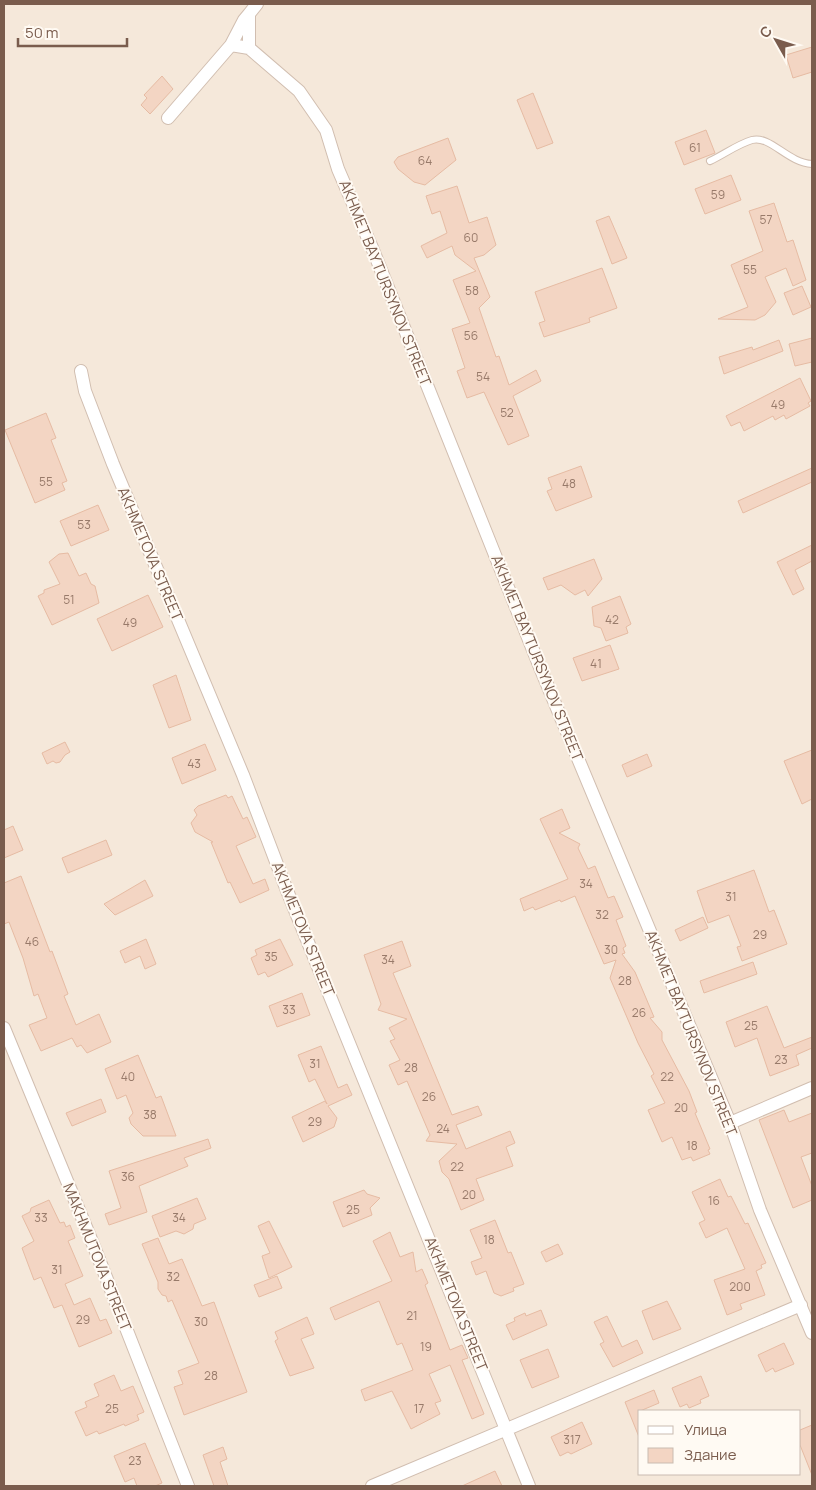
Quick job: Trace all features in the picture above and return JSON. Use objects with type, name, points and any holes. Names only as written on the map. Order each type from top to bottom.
[{"type":"street","points":[[168,118],[231,45],[257,4]]},
{"type":"street","points":[[231,45],[249,48],[249,14]]},
{"type":"street","name":"AKHMET BAYTURSYNOV STREET","points":[[249,48],[299,91],[326,130],[338,168],[374,250],[539,665],[730,1123],[760,1210],[806,1310],[812,1333]]},
{"type":"street","name":"AKHMETOVA STREET","points":[[81,371],[86,391],[113,464],[244,774],[286,888],[529,1486]]},
{"type":"street","name":"MAKHMUTOVA STREET","points":[[4,1028],[95,1248],[188,1486]]},
{"type":"street","points":[[730,1123],[812,1088]]},
{"type":"street","points":[[372,1486],[506,1429],[806,1310]]},
{"type":"lane","points":[[710,161],[752,140],[766,141],[785,155],[812,164]]},
{"type":"shaded area","points":[[4,4],[812,4],[812,1486],[4,1486]]},
{"type":"building","points":[[812,47],[812,72],[793,78],[786,55]]},
{"type":"building","points":[[162,76],[173,89],[150,114],[141,105],[147,98],[144,95]]},
{"type":"building","points":[[533,93],[553,143],[537,149],[517,100]]},
{"type":"building","points":[[706,130],[715,153],[684,165],[675,142]]},
{"type":"building","points":[[448,138],[456,160],[425,185],[414,182],[398,169],[394,162],[398,157]]},
{"type":"building","points":[[731,175],[741,200],[705,214],[695,189]]},
{"type":"building","points":[[457,186],[469,223],[487,217],[496,245],[484,255],[474,258],[490,297],[479,308],[496,357],[499,356],[509,385],[536,370],[541,381],[513,396],[529,436],[508,445],[484,392],[467,398],[457,371],[465,368],[452,329],[470,323],[453,280],[476,271],[455,255],[452,246],[427,258],[421,246],[447,233],[440,211],[432,214],[426,196]]},
{"type":"building","points":[[774,203],[787,242],[793,240],[806,280],[793,286],[786,268],[765,277],[776,302],[765,315],[755,320],[718,319],[748,307],[731,265],[763,251],[749,211]]},
{"type":"building","points":[[609,216],[627,258],[612,264],[596,221]]},
{"type":"building","points":[[602,268],[617,308],[589,318],[590,322],[544,337],[539,323],[545,321],[535,292]]},
{"type":"building","points":[[802,286],[811,307],[793,315],[784,293]]},
{"type":"building","points":[[812,338],[812,362],[795,366],[789,344]]},
{"type":"building","points":[[779,340],[783,351],[724,374],[719,357],[752,347],[753,350]]},
{"type":"building","points":[[800,378],[811,401],[808,403],[810,406],[786,419],[784,415],[775,420],[773,416],[744,431],[740,422],[731,426],[726,416]]},
{"type":"building","points":[[46,413],[56,438],[51,440],[67,481],[62,483],[65,490],[35,503],[5,430]]},
{"type":"building","points":[[581,466],[592,497],[556,511],[547,491],[552,489],[548,478]]},
{"type":"building","points":[[812,468],[812,482],[743,513],[738,501]]},
{"type":"building","points":[[98,505],[109,530],[71,546],[60,521]]},
{"type":"building","points":[[812,545],[812,561],[795,570],[804,589],[793,595],[777,562]]},
{"type":"building","points":[[68,553],[79,576],[86,573],[91,584],[95,586],[99,603],[52,625],[38,596],[44,593],[44,590],[60,584],[49,562],[59,554]]},
{"type":"building","points":[[594,559],[602,579],[588,596],[585,590],[575,595],[561,585],[548,590],[543,578]]},
{"type":"building","points":[[148,595],[163,627],[112,651],[97,619]]},
{"type":"building","points":[[620,596],[631,624],[626,627],[628,633],[606,641],[601,628],[594,626],[592,607]]},
{"type":"building","points":[[610,645],[619,669],[582,681],[573,658]]},
{"type":"building","points":[[176,675],[191,720],[169,728],[153,685]]},
{"type":"building","points":[[65,742],[70,752],[60,762],[56,763],[53,761],[47,764],[42,753]]},
{"type":"building","points":[[205,744],[216,770],[182,784],[172,758]]},
{"type":"building","points":[[812,750],[812,799],[802,804],[784,761]]},
{"type":"building","points":[[647,754],[652,766],[627,777],[622,765]]},
{"type":"building","points":[[226,795],[228,798],[232,796],[243,819],[247,817],[256,837],[236,846],[253,884],[265,879],[269,890],[240,903],[230,882],[228,883],[211,842],[213,842],[195,832],[191,823],[197,815],[194,810],[198,806]]},
{"type":"building","points":[[562,809],[570,828],[559,833],[580,844],[578,848],[588,869],[595,866],[608,898],[614,896],[623,917],[616,920],[626,946],[623,948],[625,953],[622,954],[635,972],[654,1017],[650,1018],[662,1032],[662,1040],[689,1091],[697,1112],[695,1113],[710,1149],[708,1150],[710,1154],[693,1161],[691,1157],[682,1160],[672,1137],[662,1142],[648,1110],[665,1103],[651,1076],[654,1074],[638,1043],[610,978],[616,960],[604,964],[575,896],[535,910],[533,907],[524,911],[520,899],[568,879],[540,819]]},
{"type":"building","points":[[13,826],[23,850],[4,858],[4,830]]},
{"type":"building","points":[[106,840],[112,855],[68,873],[62,858]]},
{"type":"building","points":[[754,870],[769,912],[774,910],[787,944],[742,961],[737,947],[741,946],[729,915],[708,923],[697,891]]},
{"type":"building","points":[[21,876],[68,994],[64,996],[76,1025],[99,1014],[111,1042],[87,1053],[81,1045],[77,1047],[72,1038],[41,1051],[29,1025],[47,1018],[38,994],[34,996],[23,958],[9,922],[4,924],[4,883]]},
{"type":"building","points":[[145,880],[153,896],[115,915],[104,904]]},
{"type":"building","points":[[703,917],[708,928],[680,941],[675,930]]},
{"type":"building","points":[[146,939],[156,964],[145,969],[140,956],[125,963],[120,951]]},
{"type":"building","points":[[280,939],[293,965],[268,977],[265,972],[258,975],[251,958],[257,955],[255,950]]},
{"type":"building","points":[[402,941],[411,966],[393,973],[452,1115],[478,1106],[482,1115],[456,1125],[466,1149],[510,1131],[515,1143],[506,1147],[513,1166],[476,1179],[484,1200],[461,1210],[449,1179],[442,1172],[439,1161],[457,1144],[426,1141],[430,1135],[407,1081],[398,1085],[389,1065],[400,1060],[390,1041],[395,1039],[389,1028],[407,1019],[378,1010],[381,1004],[364,955]]},
{"type":"building","points":[[753,962],[757,974],[704,993],[700,981]]},
{"type":"building","points":[[302,993],[310,1015],[277,1027],[269,1006]]},
{"type":"building","points":[[767,1006],[784,1048],[812,1037],[812,1048],[796,1055],[799,1065],[770,1076],[757,1038],[735,1047],[726,1022]]},
{"type":"building","points":[[321,1046],[338,1088],[347,1084],[352,1095],[328,1106],[337,1118],[334,1127],[303,1142],[292,1117],[325,1101],[327,1104],[315,1079],[309,1082],[298,1055]]},
{"type":"building","points":[[138,1055],[156,1098],[161,1096],[176,1136],[143,1136],[131,1124],[129,1118],[133,1113],[126,1095],[117,1099],[105,1069]]},
{"type":"building","points":[[101,1099],[106,1112],[72,1126],[66,1113]]},
{"type":"building","points":[[784,1110],[789,1122],[812,1113],[812,1153],[801,1157],[812,1186],[812,1200],[793,1208],[759,1120]]},
{"type":"building","points":[[208,1139],[211,1148],[184,1158],[188,1166],[139,1186],[147,1212],[109,1225],[105,1214],[121,1208],[109,1171]]},
{"type":"building","points":[[720,1179],[728,1197],[731,1196],[745,1224],[748,1223],[766,1263],[761,1265],[762,1268],[756,1271],[765,1295],[740,1304],[742,1309],[727,1315],[714,1280],[745,1269],[727,1228],[706,1238],[699,1223],[705,1220],[692,1192]]},
{"type":"building","points":[[364,1190],[367,1194],[380,1198],[370,1208],[372,1215],[343,1227],[333,1202]]},
{"type":"building","points":[[197,1198],[206,1219],[194,1224],[193,1229],[184,1234],[176,1231],[160,1237],[152,1216]]},
{"type":"building","points":[[49,1200],[60,1223],[64,1222],[66,1227],[70,1225],[75,1238],[68,1241],[83,1276],[65,1284],[74,1305],[90,1298],[100,1321],[106,1319],[112,1333],[79,1347],[62,1305],[54,1308],[41,1277],[34,1280],[22,1248],[34,1241],[22,1216],[30,1212],[31,1208]]},
{"type":"building","points":[[495,1220],[508,1253],[511,1252],[524,1284],[513,1288],[514,1291],[501,1296],[494,1293],[486,1271],[476,1275],[471,1262],[482,1258],[470,1230]]},
{"type":"building","points":[[269,1221],[292,1267],[269,1278],[262,1256],[270,1253],[258,1226]]},
{"type":"building","points":[[390,1232],[400,1257],[413,1252],[416,1272],[422,1269],[428,1283],[425,1285],[450,1350],[462,1345],[468,1358],[462,1360],[484,1414],[472,1419],[450,1365],[429,1374],[441,1401],[435,1403],[440,1414],[411,1429],[392,1391],[365,1401],[361,1390],[413,1370],[402,1343],[397,1345],[379,1301],[335,1320],[330,1308],[392,1281],[373,1241]]},
{"type":"building","points":[[158,1238],[169,1264],[182,1259],[202,1306],[214,1302],[247,1392],[184,1415],[174,1387],[183,1384],[178,1371],[199,1363],[172,1300],[168,1302],[166,1296],[162,1295],[158,1289],[158,1282],[142,1244]]},
{"type":"building","points":[[558,1244],[563,1254],[546,1262],[541,1252]]},
{"type":"building","points":[[277,1276],[282,1288],[259,1297],[254,1285]]},
{"type":"building","points":[[667,1301],[681,1329],[653,1340],[642,1311]]},
{"type":"building","points":[[541,1310],[547,1325],[513,1340],[506,1325],[515,1321],[514,1318],[525,1313],[526,1316]]},
{"type":"building","points":[[607,1316],[622,1347],[637,1340],[643,1353],[613,1367],[600,1344],[604,1342],[594,1322]]},
{"type":"building","points":[[307,1317],[314,1334],[301,1339],[314,1368],[290,1376],[275,1341],[278,1339],[275,1332]]},
{"type":"building","points":[[784,1343],[794,1364],[775,1372],[773,1368],[766,1372],[758,1355]]},
{"type":"building","points":[[548,1349],[559,1377],[532,1388],[520,1360]]},
{"type":"building","points":[[114,1375],[121,1391],[133,1386],[144,1412],[137,1415],[139,1420],[125,1426],[124,1424],[99,1434],[97,1431],[86,1436],[75,1412],[87,1407],[85,1402],[99,1396],[94,1384]]},
{"type":"building","points":[[701,1376],[709,1396],[700,1400],[701,1403],[689,1408],[687,1404],[680,1407],[672,1388]]},
{"type":"building","points":[[654,1390],[659,1403],[638,1410],[638,1434],[625,1402]]},
{"type":"building","points":[[582,1422],[592,1444],[571,1454],[568,1452],[560,1456],[551,1437]]},
{"type":"building","points":[[812,1425],[812,1475],[801,1448],[801,1430]]},
{"type":"building","points":[[145,1443],[162,1483],[155,1486],[137,1486],[134,1478],[125,1482],[114,1456]]},
{"type":"building","points":[[223,1447],[227,1459],[220,1462],[228,1486],[214,1486],[203,1455]]},
{"type":"building","points":[[495,1471],[502,1486],[462,1486]]}]
